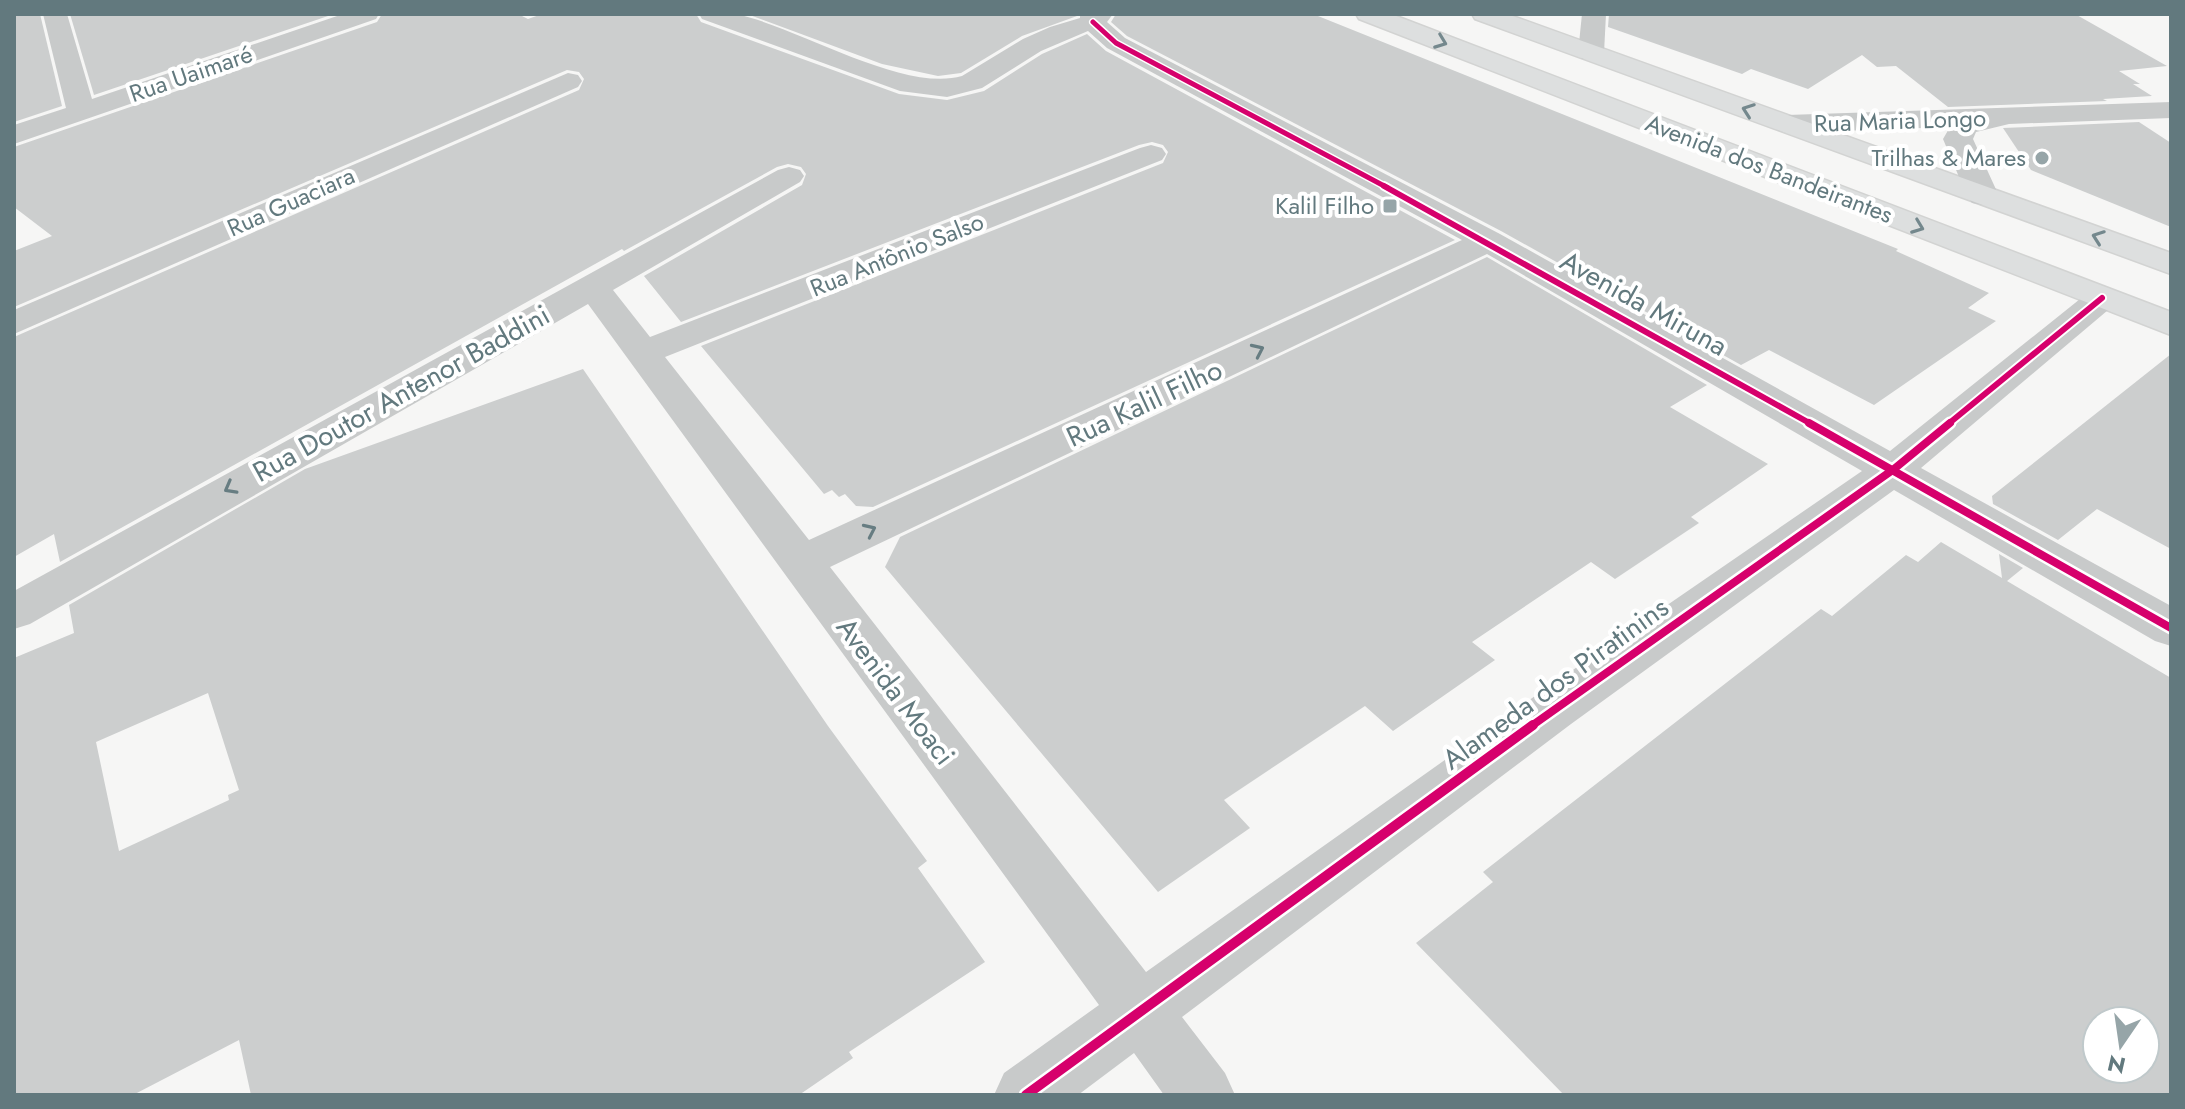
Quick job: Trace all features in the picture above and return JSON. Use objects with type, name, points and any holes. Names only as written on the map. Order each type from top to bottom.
[{"type":"highway","name":"Avenida dos Bandeirantes","points":[[1368,14],[2171,324]]},
{"type":"highway","name":"Avenida dos Bandeirantes","points":[[1484,14],[2171,264]]},
{"type":"street","points":[[55,14],[81,112]]},
{"type":"street","name":"Rua Uaimaré","points":[[14,135],[367,14]]},
{"type":"street","points":[[711,14],[910,85],[947,89],[972,82],[1059,32],[1095,17]]},
{"type":"street","points":[[1591,53],[1594,14]]},
{"type":"street","name":"Avenida Miruna","points":[[1095,17],[1116,43],[1488,241],[2171,628]]},
{"type":"street","name":"Rua Guaciara","points":[[14,323],[568,81]]},
{"type":"street","name":"Rua Maria Longo","points":[[1787,124],[2171,110]]},
{"type":"street","name":"Rua Maria Longo","points":[[1983,196],[1958,139],[1965,125],[2012,117]]},
{"type":"street","name":"Rua Antônio Salso","points":[[642,353],[843,277],[1151,154]]},
{"type":"street","name":"Rua Doutor Antenor Baddini","points":[[14,612],[789,176]]},
{"type":"street","name":"Rua Kalil Filho","points":[[799,563],[1488,241]]},
{"type":"street","name":"Avenida Moaci","points":[[592,286],[1203,1095]]},
{"type":"street","name":"Alameda dos Piratinins","points":[[1026,1095],[1553,710],[1894,469],[2102,298]]},
{"type":"building","points":[[14,14],[40,14],[62,106],[14,122]]},
{"type":"building","points":[[70,14],[334,14],[94,95]]},
{"type":"building","points":[[382,14],[518,14],[528,19],[542,14],[696,14],[701,22],[899,94],[947,100],[984,91],[1042,54],[1087,34],[1106,51],[1455,240],[873,507],[856,506],[845,494],[839,497],[832,490],[824,494],[701,346],[1163,163],[1168,152],[1163,145],[1152,142],[1139,145],[681,322],[644,276],[802,185],[806,174],[801,167],[788,164],[777,167],[624,251],[622,249],[60,562],[54,534],[14,557],[14,337],[579,90],[584,79],[579,72],[567,70],[14,307],[14,251],[52,236],[14,207],[14,147],[377,22]]},
{"type":"building","points":[[747,14],[1077,16],[1022,36],[961,73],[938,76],[882,64]]},
{"type":"building","points":[[1116,14],[1313,14],[1898,249],[1896,251],[1989,293],[1968,308],[1996,321],[1874,405],[1769,350],[1741,365],[1501,231],[1127,36],[1111,22]]},
{"type":"building","points":[[1609,14],[2075,14],[2167,66],[2119,71],[2152,96],[2103,99],[2107,101],[1948,107],[1896,66],[1877,67],[1862,55],[1808,89],[1751,69],[1742,74],[1608,27]]},
{"type":"building","points":[[2139,122],[2171,143],[2171,227],[2031,170],[2003,128]]},
{"type":"building","points":[[1487,257],[1707,385],[1670,407],[1768,464],[1691,517],[1699,523],[1615,579],[1591,562],[1472,642],[1495,660],[1393,731],[1365,706],[1224,800],[1250,828],[1158,892],[885,567],[900,537]]},
{"type":"building","points":[[2171,354],[2171,549],[2097,509],[2058,540],[1993,504],[1992,496]]},
{"type":"building","points":[[583,369],[828,726],[927,861],[918,868],[985,962],[849,1052],[853,1058],[799,1095],[251,1095],[239,1040],[133,1095],[14,1095],[14,658],[74,633],[69,605],[305,469]],"holes":[[[208,693],[239,790],[228,795],[229,800],[119,851],[96,742]]]},
{"type":"building","points":[[1941,542],[2002,578],[1999,554],[2023,568],[2007,581],[2171,678],[2171,1095],[1564,1095],[1416,943],[1493,882],[1483,872],[1821,609],[1832,616],[1906,555],[1918,562]]},
{"type":"cycle path","points":[[1093,22],[1116,43],[1488,241],[2171,628]]},
{"type":"cycle path","points":[[1026,1095],[1553,710],[1894,469],[2102,298]]},
{"type":"place","name":"Trilhas & Mares","points":[[2042,158]]},
{"type":"place","name":"Kalil Filho","points":[[1390,206]]}]
